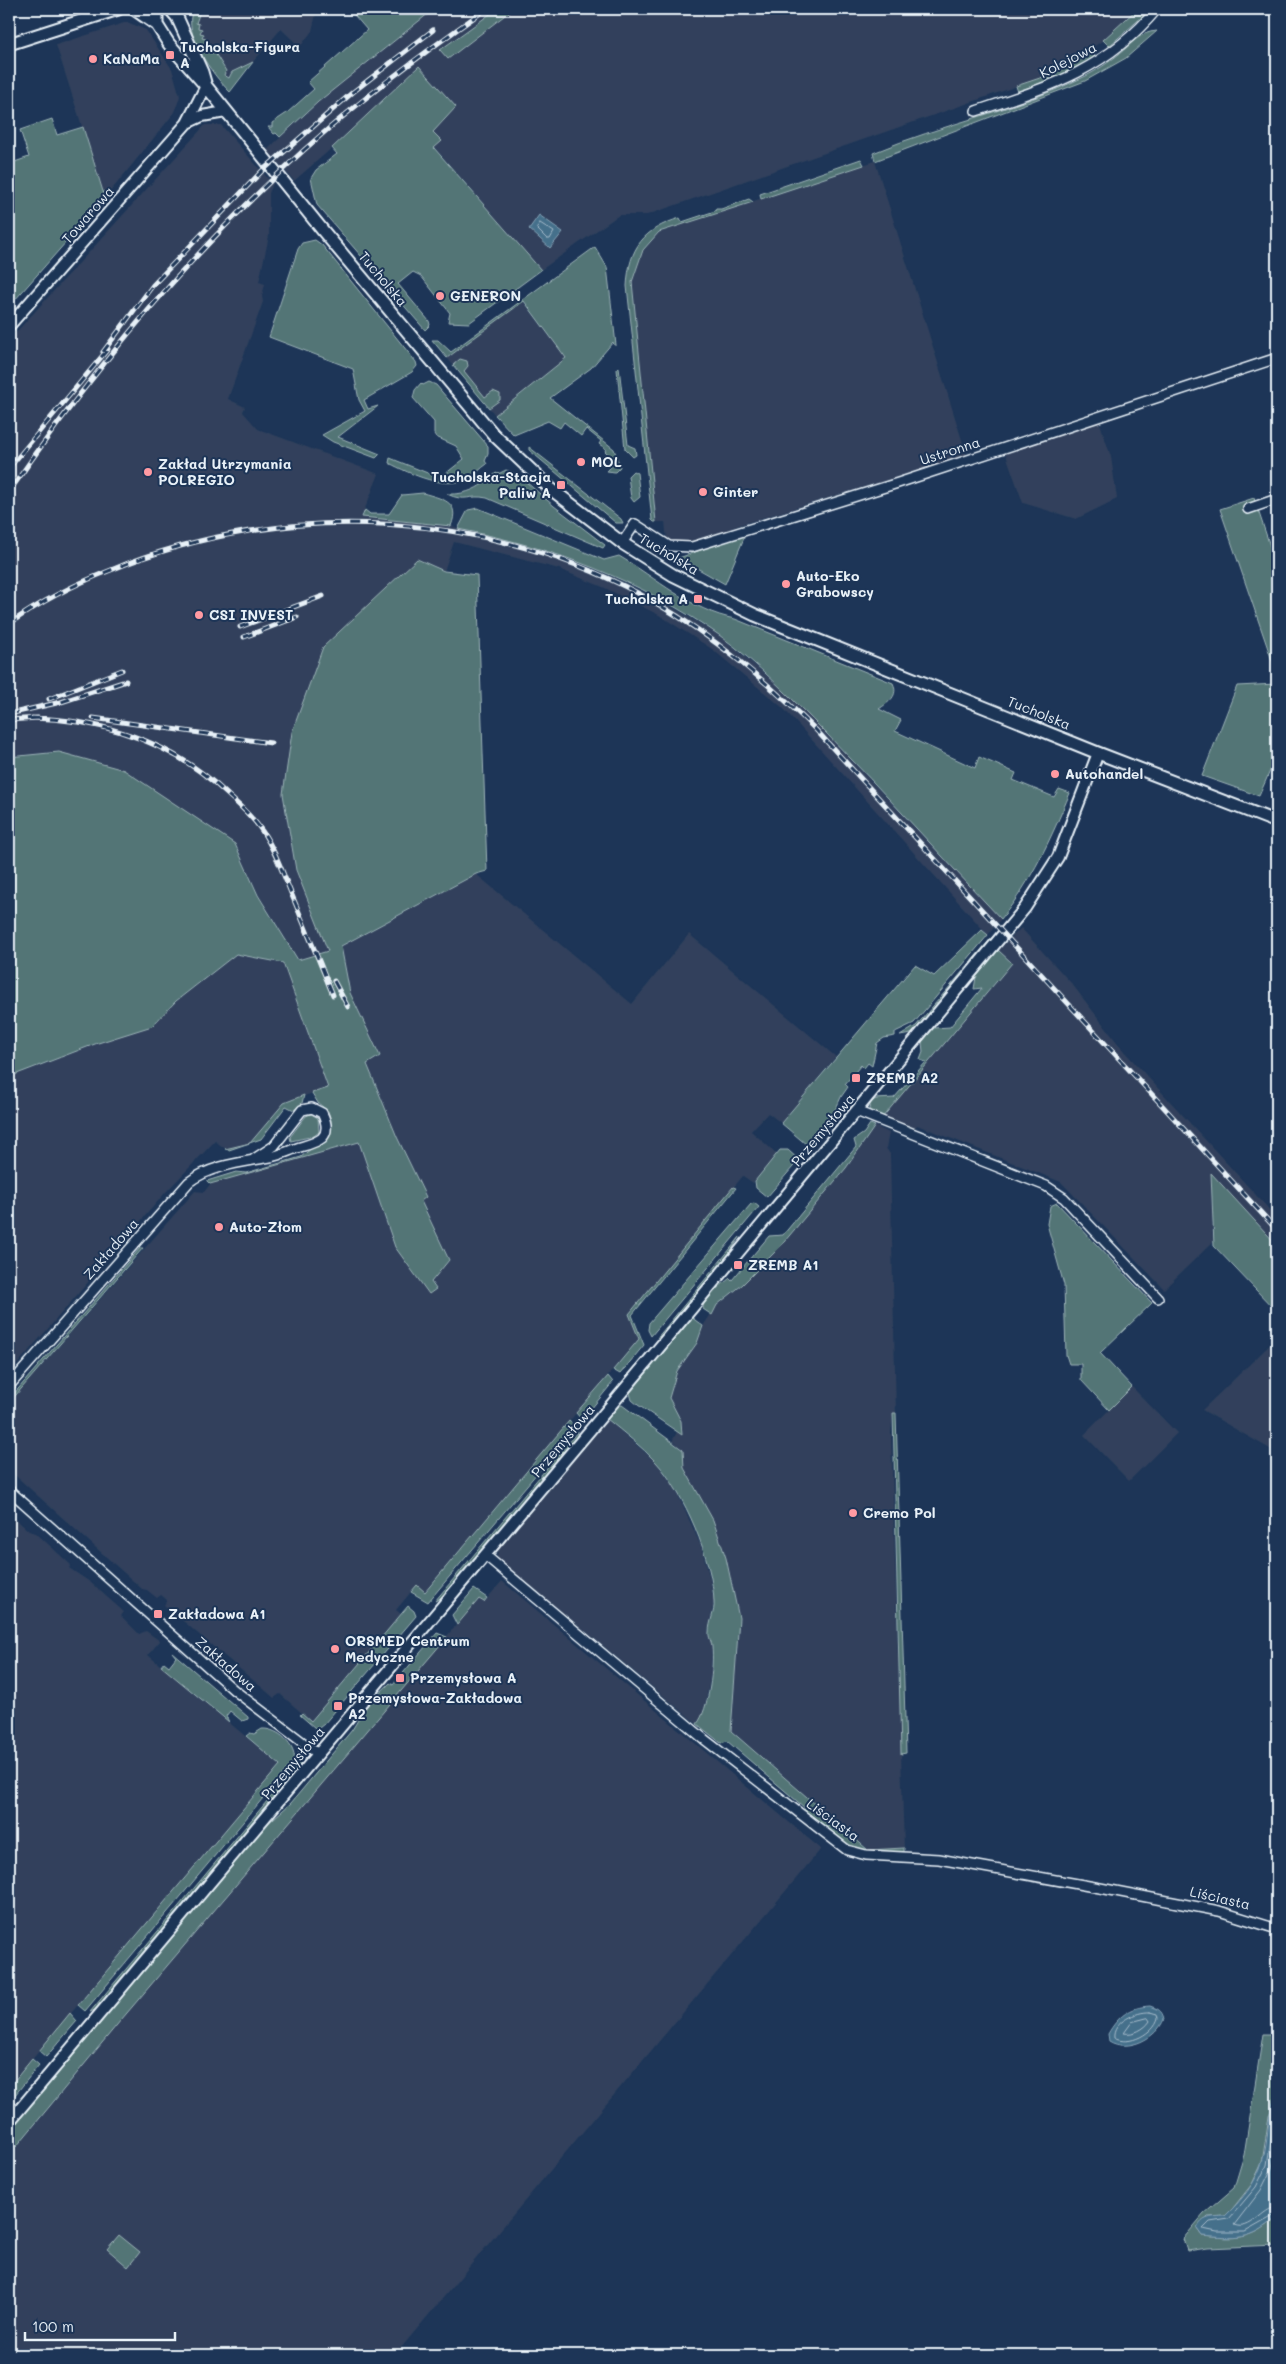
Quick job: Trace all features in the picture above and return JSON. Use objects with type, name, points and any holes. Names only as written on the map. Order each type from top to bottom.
[{"type":"main road","points":[[9,44],[86,14],[118,9]]},
{"type":"main road","name":"Tucholska","points":[[134,9],[156,25],[169,44],[206,86],[494,436],[551,490],[622,543],[674,575],[727,603],[1098,753],[1277,822]]},
{"type":"main road","points":[[156,25],[157,9]]},
{"type":"main road","name":"Tucholska","points":[[176,12],[202,72],[206,86]]},
{"type":"street","name":"Kolejowa","points":[[976,111],[1056,84],[1086,69],[1100,61],[1137,32],[1158,9]]},
{"type":"street","name":"Towarowa","points":[[9,325],[187,123],[206,86]]},
{"type":"street","name":"Towarowa","points":[[187,123],[202,116],[226,112]]},
{"type":"street","name":"Ustronna","points":[[622,543],[635,524],[669,546],[692,547],[898,483],[1277,358]]},
{"type":"street","points":[[1248,509],[1277,499]]},
{"type":"street","name":"Przemysłowa","points":[[9,2122],[1010,927],[1042,884],[1063,846],[1098,753]]},
{"type":"street","points":[[312,1108],[322,1113],[326,1126],[325,1134],[320,1140],[275,1156],[254,1159],[274,1146],[302,1110],[312,1108]]},
{"type":"street","points":[[856,1112],[1046,1186],[1064,1198],[1158,1298]]},
{"type":"street","name":"Zakładowa","points":[[9,1386],[189,1182],[201,1175],[254,1159]]},
{"type":"street","name":"Zakładowa","points":[[9,1490],[234,1690],[318,1754]]},
{"type":"street","name":"Liściasta","points":[[485,1555],[704,1739],[847,1850],[866,1855],[939,1859],[1091,1886],[1219,1911],[1277,1928]]},
{"type":"shaded area","points":[[201,9],[208,11],[213,9],[317,10],[312,31],[300,47],[281,29],[253,62],[233,72],[229,78],[224,75],[222,64],[209,53],[198,28],[196,23]]},
{"type":"shaded area","points":[[434,9],[497,9],[440,50],[448,58],[513,9],[1137,9],[1101,42],[1049,75],[647,215],[619,215],[541,270],[434,147],[433,132],[419,66],[294,181],[267,150],[318,102]]},
{"type":"shaded area","points":[[127,22],[146,30],[172,69],[180,96],[175,112],[105,198],[56,45]]},
{"type":"shaded area","points":[[205,125],[221,125],[273,184],[269,193],[269,236],[259,282],[265,284],[262,296],[263,302],[228,399],[245,407],[243,412],[258,429],[379,474],[362,516],[451,526],[534,547],[615,578],[672,607],[719,635],[790,695],[1001,919],[988,935],[783,708],[712,649],[659,615],[605,588],[559,569],[454,542],[444,571],[417,559],[283,794],[296,870],[329,951],[298,960],[258,894],[235,844],[59,752],[9,757],[9,340]]},
{"type":"shaded area","points":[[875,161],[967,456],[743,524],[693,543],[667,541],[665,522],[656,522],[632,282],[642,251],[659,232]]},
{"type":"shaded area","points":[[523,301],[566,358],[495,415],[447,358]]},
{"type":"shaded area","points":[[1099,420],[1111,457],[1117,499],[1076,519],[1023,503],[1005,452]]},
{"type":"shaded area","points":[[476,874],[632,1004],[689,934],[836,1057],[781,1123],[768,1113],[751,1131],[777,1154],[753,1183],[743,1176],[629,1314],[639,1339],[424,1593],[416,1586],[396,1610],[401,1614],[311,1721],[280,1694],[274,1698],[164,1605],[167,1600],[161,1595],[157,1598],[147,1590],[142,1589],[9,1470],[9,1403],[195,1191],[204,1192],[211,1183],[341,1146],[359,1142],[395,1247],[429,1293],[436,1289],[431,1282],[449,1260],[421,1200],[426,1197],[397,1137],[367,1064],[380,1056],[350,993],[341,946]]},
{"type":"shaded area","points":[[1021,928],[1072,984],[1123,1050],[1277,1218],[1277,1245],[1211,1174],[1213,1242],[1164,1289],[1061,1182],[917,1125],[914,1130],[882,1118],[1012,963],[998,950]]},
{"type":"shaded area","points":[[236,954],[284,963],[328,1088],[284,1103],[250,1143],[227,1150],[215,1141],[165,1193],[9,1374],[9,1077],[95,1044],[152,1025],[176,1001]]},
{"type":"shaded area","points":[[875,1126],[889,1133],[886,1148],[890,1154],[896,1413],[893,1413],[891,1433],[904,1848],[869,1850],[731,1731],[739,1618],[726,1558],[713,1520],[684,1468],[683,1450],[672,1441],[677,1432],[682,1435],[681,1421],[669,1398],[677,1371],[697,1343],[703,1326],[717,1305],[742,1285],[779,1248],[846,1168]]},
{"type":"shaded area","points":[[1277,1338],[1277,1453],[1202,1410]]},
{"type":"shaded area","points":[[1132,1387],[1177,1433],[1129,1481],[1084,1435]]},
{"type":"shaded area","points":[[607,1419],[657,1463],[675,1488],[701,1546],[710,1578],[714,1602],[708,1633],[712,1645],[711,1674],[703,1717],[697,1724],[497,1558],[498,1548]]},
{"type":"shaded area","points":[[9,1513],[29,1531],[36,1533],[71,1565],[69,1568],[90,1582],[124,1612],[121,1616],[139,1634],[146,1631],[160,1641],[148,1655],[280,1765],[9,2087]]},
{"type":"shaded area","points":[[502,1581],[821,1849],[395,2355],[9,2355],[9,2156],[121,2020],[479,1598],[484,1602]]},
{"type":"green space","points":[[193,9],[201,9],[196,23],[199,24],[198,28],[202,29],[200,33],[204,34],[202,38],[206,39],[205,43],[208,45],[207,48],[211,50],[210,53],[215,53],[226,71],[224,75],[229,78],[232,72],[253,62],[230,92],[207,64],[195,42],[191,19]]},
{"type":"green space","points":[[349,9],[434,9],[318,102],[280,137],[276,133],[274,134],[268,127],[272,127],[272,123],[287,113],[314,89],[308,82],[367,30]]},
{"type":"green space","points":[[497,9],[513,9],[448,59],[440,50]]},
{"type":"green space","points":[[1137,9],[1151,9],[1109,46],[1103,40]]},
{"type":"green space","points":[[1157,31],[1126,58],[1085,81],[875,161],[873,153],[1059,89],[1111,61],[1140,36]]},
{"type":"green space","points":[[1093,47],[1095,58],[1065,73],[1018,92],[1016,86],[1049,75]]},
{"type":"green space","points":[[419,66],[456,107],[433,132],[442,141],[434,148],[541,270],[469,323],[448,322],[450,313],[421,276],[413,272],[398,284],[429,321],[430,325],[425,330],[317,205],[311,178],[316,170],[337,154],[332,148]]},
{"type":"green space","points":[[52,119],[57,135],[83,127],[105,198],[14,301],[9,287],[9,164],[29,157],[20,130]]},
{"type":"green space","points":[[861,159],[864,165],[761,199],[760,194]]},
{"type":"green space","points":[[749,199],[753,202],[659,232],[643,250],[632,282],[656,522],[654,522],[652,520],[627,286],[631,260],[635,250],[648,234],[667,222],[680,218],[682,222]]},
{"type":"green space","points":[[315,240],[322,245],[416,362],[417,366],[412,372],[364,400],[368,409],[378,406],[338,437],[380,454],[376,458],[333,442],[322,435],[365,411],[359,400],[353,369],[269,337],[298,249],[302,243]]},
{"type":"green space","points":[[595,247],[607,267],[616,345],[613,342],[591,368],[550,398],[614,449],[620,467],[615,472],[607,471],[614,464],[611,457],[605,451],[606,449],[599,444],[601,441],[586,429],[581,436],[564,422],[560,428],[548,421],[514,435],[495,415],[566,358],[524,301],[447,358],[432,340],[438,340],[451,352]]},
{"type":"green space","points":[[460,359],[467,361],[468,366],[464,371],[485,397],[493,391],[500,394],[500,400],[489,408],[453,365]]},
{"type":"green space","points":[[619,367],[628,445],[635,448],[636,455],[633,457],[625,449],[617,369]]},
{"type":"green space","points":[[429,382],[436,385],[488,446],[488,454],[485,461],[487,464],[471,477],[460,482],[449,483],[428,480],[389,463],[390,458],[440,478],[464,459],[456,446],[436,437],[434,434],[434,422],[413,398],[415,390],[421,383],[423,385]]},
{"type":"green space","points":[[529,447],[621,519],[623,523],[616,523],[529,450]]},
{"type":"green space","points":[[506,470],[518,475],[554,506],[605,545],[603,548],[487,498],[459,498],[447,494],[461,493],[474,489],[496,473],[498,474]]},
{"type":"green space","points":[[633,471],[637,473],[640,497],[634,502],[631,498],[628,476]]},
{"type":"green space","points":[[423,493],[443,499],[452,506],[454,511],[451,526],[362,517],[365,510],[370,514],[389,514],[402,495]]},
{"type":"green space","points":[[1254,498],[1277,567],[1277,675],[1220,509]]},
{"type":"green space","points":[[478,508],[604,560],[619,556],[675,593],[704,609],[735,619],[893,683],[895,688],[894,695],[879,709],[901,720],[895,731],[975,768],[979,757],[1016,773],[1013,780],[1054,797],[1059,789],[1070,793],[1032,874],[1001,919],[870,778],[774,681],[747,657],[719,635],[689,616],[627,582],[594,568],[527,545],[458,529],[468,510]]},
{"type":"green space","points":[[746,533],[725,584],[679,558]]},
{"type":"green space","points":[[417,559],[444,571],[477,575],[487,871],[476,874],[341,946],[350,993],[380,1056],[367,1064],[397,1137],[426,1197],[421,1201],[449,1260],[431,1282],[436,1289],[429,1294],[395,1247],[359,1142],[210,1184],[207,1181],[236,1172],[246,1173],[301,1157],[312,1148],[325,1142],[331,1131],[331,1120],[328,1111],[318,1103],[312,1093],[328,1088],[283,963],[236,954],[176,1001],[152,1026],[95,1044],[9,1077],[9,757],[59,752],[124,770],[235,844],[258,895],[298,960],[328,951],[296,870],[283,794],[292,732],[323,647]]},
{"type":"green space","points":[[1277,684],[1277,755],[1259,796],[1202,776],[1237,686]]},
{"type":"green space","points":[[999,929],[919,1028],[911,1034],[900,1036],[916,1026]]},
{"type":"green space","points":[[982,930],[988,935],[914,1023],[895,1032],[895,1036],[884,1038],[877,1043],[872,1066],[868,1063],[864,1068],[861,1065],[845,1084],[848,1087],[841,1097],[830,1122],[812,1145],[807,1145],[781,1123],[915,965],[934,976]]},
{"type":"green space","points":[[998,950],[1012,963],[882,1118],[872,1114],[869,1109],[871,1102],[876,1099],[894,1098],[926,1062],[920,1060],[923,1052],[922,1042],[934,1028],[950,1027],[982,988],[974,989],[976,977]]},
{"type":"green space","points":[[304,1095],[302,1103],[294,1110],[286,1106],[261,1139],[250,1143],[284,1103]]},
{"type":"green space","points":[[311,1114],[318,1118],[319,1132],[314,1136],[291,1141],[290,1137],[306,1116]]},
{"type":"green space","points":[[870,1124],[875,1126],[846,1168],[779,1248],[742,1285],[717,1305],[712,1315],[703,1309],[709,1296],[730,1278],[732,1280],[769,1236],[783,1235],[856,1147],[854,1140],[864,1133]]},
{"type":"green space","points":[[248,1144],[229,1150],[225,1149]]},
{"type":"green space","points":[[780,1150],[788,1150],[799,1160],[767,1197],[756,1188],[755,1181]]},
{"type":"green space","points":[[1211,1173],[1277,1245],[1277,1312],[1214,1246]]},
{"type":"green space","points":[[733,1187],[736,1188],[632,1315],[644,1345],[620,1374],[613,1370],[639,1339],[629,1314]]},
{"type":"green space","points":[[754,1203],[759,1207],[651,1336],[648,1330],[649,1323],[751,1204]]},
{"type":"green space","points":[[1057,1203],[1152,1303],[1100,1353],[1132,1387],[1109,1410],[1081,1380],[1081,1364],[1069,1364],[1066,1355],[1064,1285],[1047,1224],[1050,1206]]},
{"type":"green space","points":[[740,1237],[724,1261],[662,1336],[657,1338]]},
{"type":"green space","points":[[140,1248],[143,1248],[9,1403],[9,1397],[12,1396]]},
{"type":"green space","points":[[691,1317],[703,1326],[697,1343],[677,1371],[669,1398],[681,1421],[682,1435],[638,1405],[632,1400],[630,1393]]},
{"type":"green space","points":[[608,1376],[613,1382],[582,1420],[576,1413]]},
{"type":"green space","points":[[622,1405],[683,1450],[684,1468],[713,1520],[726,1558],[739,1618],[731,1731],[868,1850],[904,1848],[904,1852],[869,1852],[850,1846],[825,1830],[802,1811],[805,1808],[727,1741],[721,1743],[697,1724],[708,1698],[712,1665],[712,1645],[709,1634],[714,1602],[708,1567],[695,1528],[677,1491],[656,1462],[607,1419],[618,1406]]},
{"type":"green space","points":[[893,1413],[896,1413],[906,1753],[901,1754]]},
{"type":"green space","points":[[569,1421],[576,1427],[428,1602],[411,1592],[417,1585],[425,1592]]},
{"type":"green space","points":[[578,1431],[576,1438],[443,1597],[435,1601]]},
{"type":"green space","points":[[474,1589],[487,1598],[484,1602],[479,1599],[457,1625],[452,1615]]},
{"type":"green space","points":[[408,1606],[414,1611],[416,1616],[324,1724],[319,1728],[315,1728],[300,1715],[302,1713],[311,1721]]},
{"type":"green space","points":[[437,1633],[447,1637],[121,2020],[16,2147],[9,2140],[9,2131],[265,1826],[291,1803],[352,1730],[367,1705],[390,1683],[393,1685]]},
{"type":"green space","points":[[172,1652],[248,1717],[248,1719],[242,1721],[230,1711],[226,1716],[229,1722],[161,1666],[164,1662],[169,1666],[176,1657]]},
{"type":"green space","points":[[262,1729],[274,1731],[285,1739],[293,1749],[294,1761],[85,2011],[78,2005],[280,1765],[246,1736]]},
{"type":"green space","points":[[298,1745],[302,1758],[297,1770],[97,2009],[90,2012],[294,1769],[300,1758]]},
{"type":"green space","points":[[70,2013],[77,2021],[46,2057],[39,2051]]},
{"type":"green space","points":[[1263,2034],[1277,2034],[1277,2091],[1269,2116],[1262,2163],[1252,2184],[1233,2208],[1225,2216],[1208,2217],[1197,2229],[1202,2236],[1242,2237],[1259,2231],[1277,2217],[1277,2245],[1208,2248],[1187,2251],[1183,2239],[1204,2214],[1234,2188],[1244,2155]]},
{"type":"green space","points":[[32,2059],[39,2065],[11,2100],[9,2097],[9,2087]]},
{"type":"green space","points":[[119,2235],[140,2252],[128,2267],[107,2249]]},
{"type":"water","points":[[539,215],[563,232],[550,248],[529,229]]},
{"type":"water","points":[[1150,2006],[1159,2010],[1164,2019],[1155,2032],[1141,2042],[1133,2044],[1117,2044],[1109,2041],[1108,2034],[1120,2017],[1136,2008]]},
{"type":"water","points":[[1277,2091],[1277,2217],[1259,2231],[1242,2237],[1202,2236],[1197,2229],[1199,2225],[1205,2219],[1225,2216],[1242,2198],[1256,2177],[1264,2153],[1271,2108]]},
{"type":"railway","points":[[9,492],[75,400],[110,356],[146,312],[223,229],[304,150],[348,113],[486,9]]},
{"type":"railway","points":[[103,352],[153,285],[262,171],[353,92],[433,30]]},
{"type":"railway","points":[[9,468],[108,349]]},
{"type":"railway","points":[[9,624],[45,601],[84,581],[178,547],[246,532],[317,524],[387,524],[457,532],[526,548],[593,572],[656,603],[699,631],[760,678],[798,712],[1277,1230]]},
{"type":"railway","points":[[240,627],[323,596]]},
{"type":"railway","points":[[244,637],[297,617]]},
{"type":"railway","points":[[49,699],[122,670]]},
{"type":"railway","points":[[9,714],[61,702],[126,681]]},
{"type":"railway","points":[[32,718],[86,724],[112,730],[162,748],[185,761],[207,777],[237,803],[258,826],[272,847],[333,995]]},
{"type":"railway","points":[[9,720],[38,718]]},
{"type":"railway","points":[[93,718],[271,743]]},
{"type":"railway","points":[[334,981],[348,1007]]},
{"type":"place","name":"Tucholska-Figura A","points":[[170,55]]},
{"type":"place","name":"KaNaMa","points":[[93,59]]},
{"type":"place","name":"GENERON","points":[[440,296]]},
{"type":"place","name":"MOL","points":[[581,462]]},
{"type":"place","name":"Zakład Utrzymania POLREGIO","points":[[148,472]]},
{"type":"place","name":"Tucholska-Stacja Paliw A","points":[[561,485]]},
{"type":"place","name":"Ginter","points":[[703,492]]},
{"type":"place","name":"Auto-Eko Grabowscy","points":[[786,584]]},
{"type":"place","name":"Tucholska A","points":[[698,599]]},
{"type":"place","name":"CSI INVEST","points":[[199,615]]},
{"type":"place","name":"Autohandel","points":[[1055,774]]},
{"type":"place","name":"ZREMB A2","points":[[856,1078]]},
{"type":"place","name":"Auto-Złom","points":[[219,1227]]},
{"type":"place","name":"ZREMB A1","points":[[738,1265]]},
{"type":"place","name":"Cremo Pol","points":[[853,1513]]},
{"type":"place","name":"Zakładowa A1","points":[[158,1614]]},
{"type":"place","name":"ORSMED Centrum Medyczne","points":[[335,1649]]},
{"type":"place","name":"Przemysłowa A","points":[[400,1678]]},
{"type":"place","name":"Przemysłowa-Zakładowa A2","points":[[338,1706]]}]
